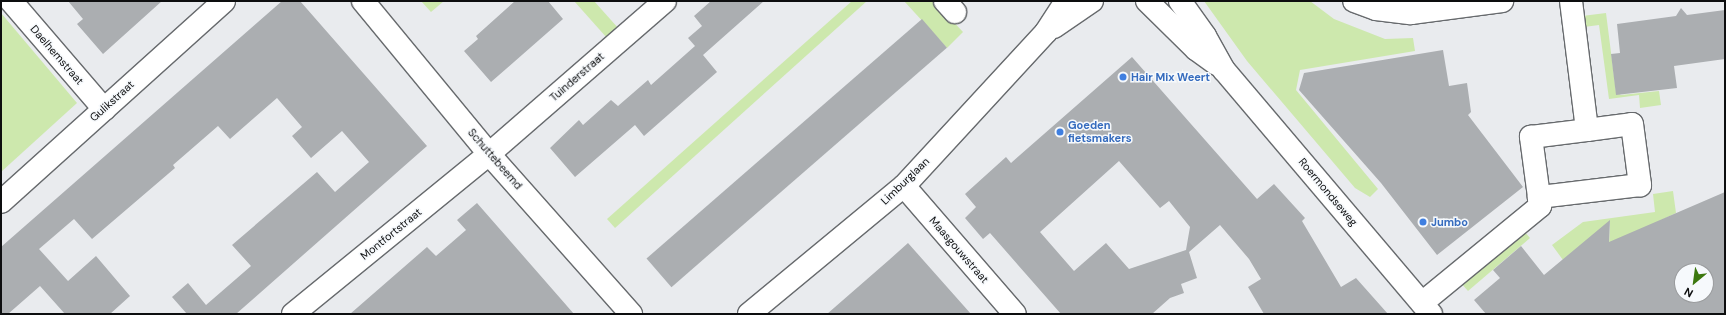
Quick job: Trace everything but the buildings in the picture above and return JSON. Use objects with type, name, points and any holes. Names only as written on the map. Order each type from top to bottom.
[{"type":"street","name":"Daelhemstraat","points":[[11,1],[104,108]]},
{"type":"street","name":"Gulikstraat","points":[[1,202],[224,1]]},
{"type":"street","name":"Schuttebeemd","points":[[363,1],[489,154],[631,314]]},
{"type":"street","name":"Tuinderstraat","points":[[489,154],[666,1]]},
{"type":"street","name":"Limburglaan","points":[[749,314],[904,186],[1046,32],[1066,1]]},
{"type":"street","name":"Limburglaan","points":[[1046,32],[1092,1]]},
{"type":"street","name":"Roermondseweg","points":[[1147,1],[1196,49],[1224,70]]},
{"type":"street","name":"Roermondseweg","points":[[1180,1],[1205,36],[1224,70],[1426,308]]},
{"type":"street","points":[[1354,1],[1376,9],[1411,14],[1502,1]]},
{"type":"street","points":[[1571,1],[1587,130]]},
{"type":"street","points":[[1426,308],[1540,206],[1531,137],[1632,124],[1640,184],[1539,197]]},
{"type":"street","name":"Montfortstraat","points":[[293,314],[489,154]]},
{"type":"street","name":"Maasgouwstraat","points":[[904,186],[1015,314]]},
{"type":"green space","points":[[421,1],[444,1],[431,12]]},
{"type":"green space","points":[[574,1],[594,1],[619,29],[607,38]]},
{"type":"green space","points":[[852,1],[867,1],[615,228],[607,219]]},
{"type":"green space","points":[[904,1],[934,1],[963,32],[947,48]]},
{"type":"green space","points":[[1204,1],[1310,1],[1334,19],[1385,39],[1413,38],[1415,51],[1300,70],[1296,90],[1378,189],[1370,197],[1355,188],[1247,61]]},
{"type":"green space","points":[[1,13],[77,103],[1,172]]},
{"type":"green space","points":[[1606,13],[1616,92],[1621,95],[1659,91],[1661,105],[1640,108],[1639,95],[1609,99],[1599,25],[1584,27],[1582,16]]},
{"type":"green space","points":[[1673,191],[1676,213],[1609,245],[1610,221],[1563,260],[1552,245],[1583,222],[1655,212],[1653,194]]},
{"type":"green space","points":[[1524,231],[1530,238],[1468,291],[1460,282]]},
{"type":"place","name":"Hair Mix Weert","points":[[1123,77]]},
{"type":"place","name":"Goeden fietsmakers","points":[[1060,132]]},
{"type":"place","name":"Jumbo","points":[[1423,222]]}]
